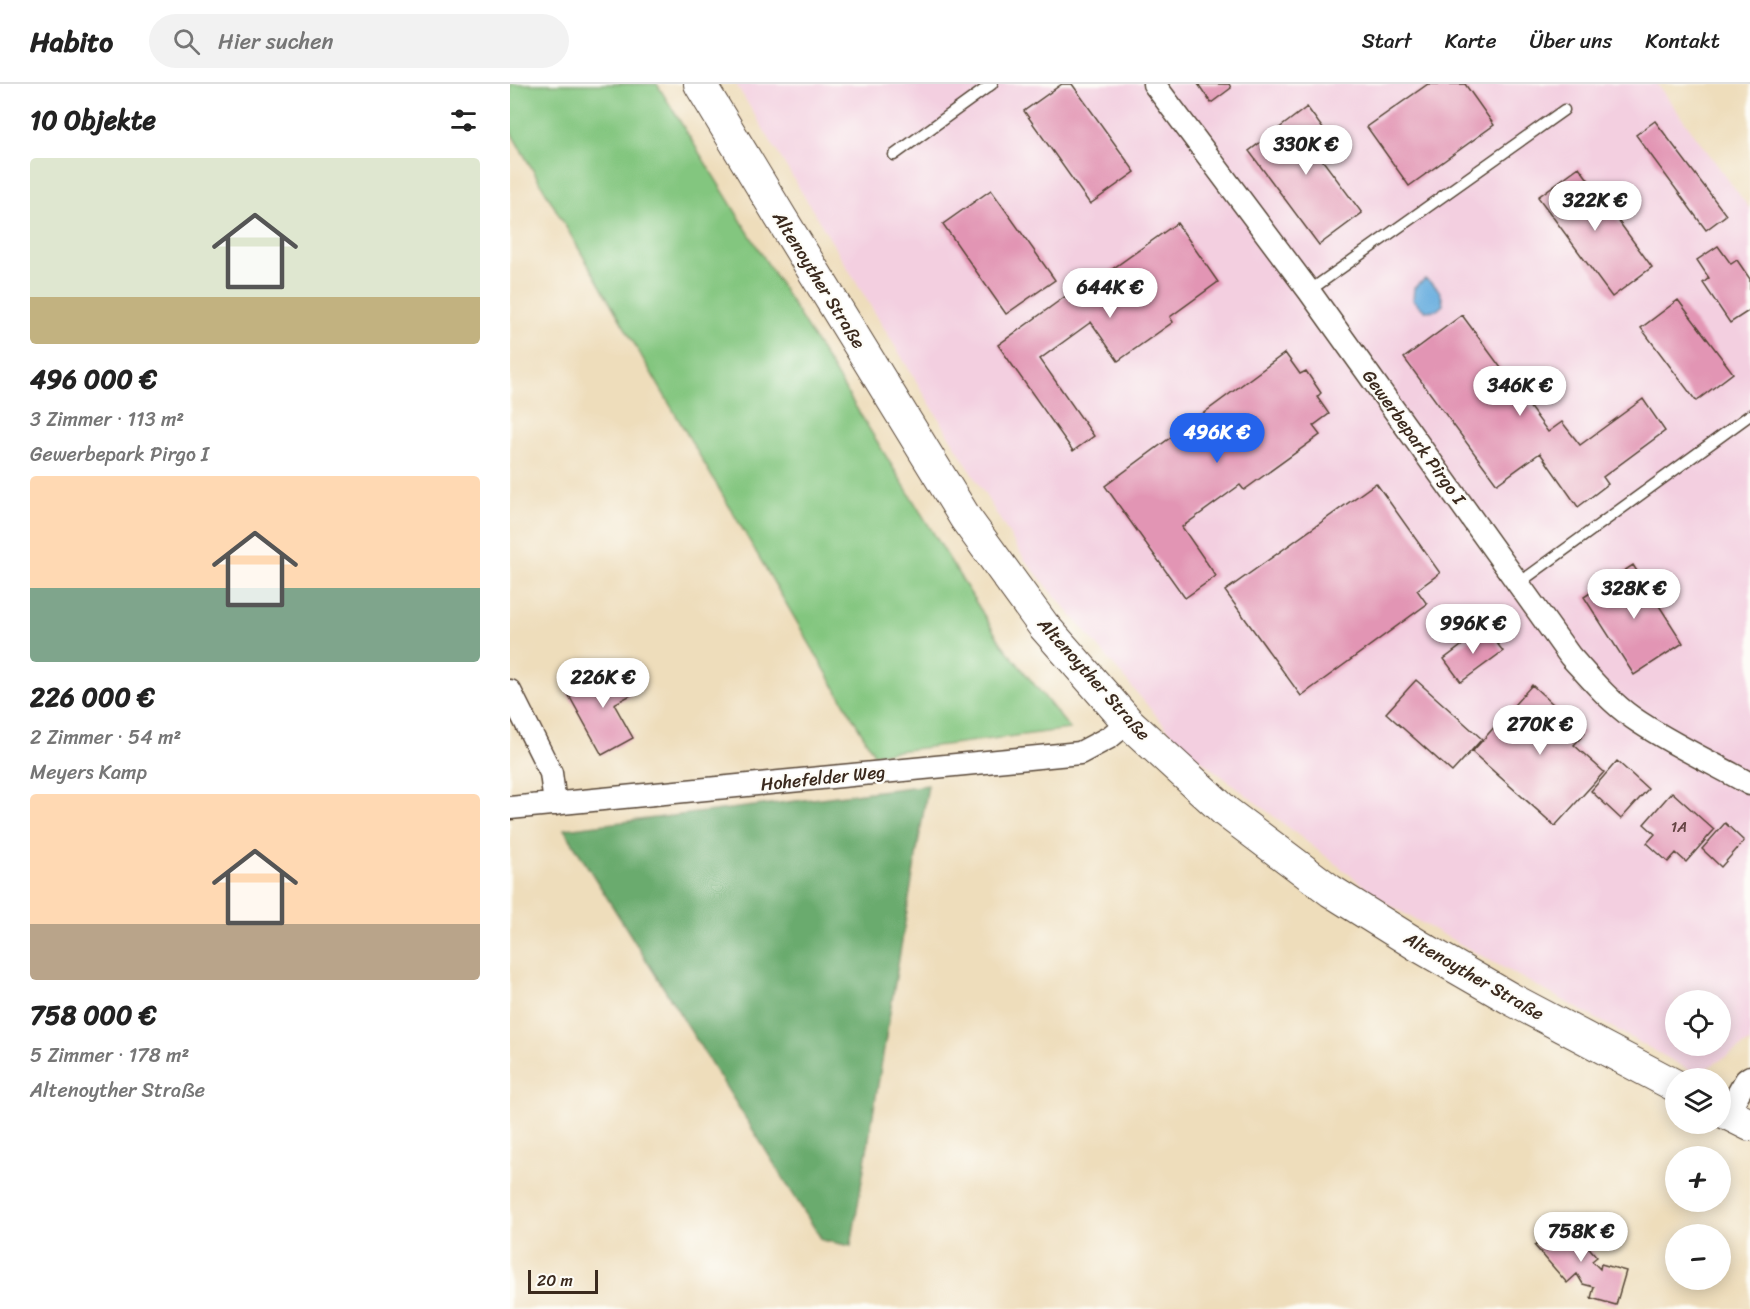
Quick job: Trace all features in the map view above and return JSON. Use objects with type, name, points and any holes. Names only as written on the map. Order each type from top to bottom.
[{"type":"main road","name":"Altenoyther Straße","points":[[700,84],[966,519],[1043,626],[1128,722],[1226,812],[1331,891],[1419,946],[1511,999],[1665,1080]]},
{"type":"street","name":"Gewerbepark Pirgo I","points":[[1154,84],[1309,291],[1570,656],[1600,689],[1632,717],[1750,784]]},
{"type":"street","points":[[510,692],[551,774],[555,804]]},
{"type":"street","name":"Hohefelder Weg","points":[[510,808],[1080,753],[1110,737],[1128,722]]},
{"type":"street","points":[[1732,1116],[1746,1080],[1750,1077]]},
{"type":"lane","points":[[894,155],[992,84]]},
{"type":"lane","points":[[1309,291],[1564,110]]},
{"type":"lane","points":[[1519,583],[1750,415]]},
{"type":"shaded area","points":[[736,84],[1657,84],[1750,209],[1750,1042],[1731,1053],[1731,990],[1665,990],[1665,1056],[1727,1056],[1707,1068],[1686,1068],[1389,905],[1180,744],[1024,559]]},
{"type":"green space","points":[[510,84],[657,84],[1001,643],[1070,729],[874,754],[510,131]]},
{"type":"green space","points":[[928,785],[851,1246],[822,1240],[564,829]]},
{"type":"water","points":[[1425,279],[1440,292],[1443,305],[1437,310],[1425,311],[1413,300],[1414,288]]},
{"type":"building","points":[[1062,84],[1072,84],[1135,172],[1090,204],[1024,111]]},
{"type":"building","points":[[1198,84],[1229,84],[1231,88],[1211,103]]},
{"type":"building","points":[[1428,84],[1465,84],[1494,125],[1409,186],[1367,127]]},
{"type":"building","points":[[1307,107],[1329,137],[1314,149],[1362,213],[1319,245],[1249,151]]},
{"type":"building","points":[[1655,121],[1726,215],[1706,230],[1636,135]]},
{"type":"building","points":[[1579,167],[1652,267],[1612,297],[1538,197]]},
{"type":"building","points":[[991,190],[1055,280],[1006,314],[943,224]]},
{"type":"building","points":[[1177,223],[1218,282],[1170,317],[1173,322],[1118,361],[1091,322],[1040,359],[1094,436],[1073,451],[998,345],[1070,293],[1073,297]]},
{"type":"building","points":[[1718,246],[1731,264],[1737,260],[1750,279],[1750,310],[1730,323],[1703,283],[1709,278],[1697,260]]},
{"type":"building","points":[[1678,300],[1733,373],[1696,401],[1641,328]]},
{"type":"building","points":[[1462,315],[1548,432],[1562,422],[1580,445],[1643,399],[1665,431],[1603,477],[1608,484],[1578,507],[1540,453],[1497,484],[1404,358]]},
{"type":"building","points":[[1285,353],[1300,374],[1306,371],[1321,393],[1317,397],[1329,414],[1313,426],[1320,435],[1244,490],[1240,485],[1182,527],[1216,576],[1185,598],[1105,486]]},
{"type":"building","points":[[1376,483],[1440,573],[1417,590],[1427,604],[1301,696],[1225,591]]},
{"type":"building","points":[[1633,565],[1683,643],[1634,675],[1584,597]]},
{"type":"building","points":[[1485,628],[1503,651],[1461,682],[1444,659]]},
{"type":"building","points":[[615,665],[631,695],[614,704],[633,738],[602,755],[567,692]]},
{"type":"building","points":[[1416,680],[1482,739],[1452,772],[1386,713]]},
{"type":"building","points":[[1532,685],[1585,733],[1574,745],[1604,772],[1555,826],[1472,752]]},
{"type":"building","points":[[1617,761],[1648,789],[1621,819],[1591,791]]},
{"type":"building","points":[[1672,792],[1714,830],[1686,862],[1676,853],[1668,862],[1647,843],[1655,834],[1644,824]]},
{"type":"building","points":[[1725,823],[1744,841],[1721,867],[1702,849]]},
{"type":"building","points":[[1565,1220],[1597,1257],[1592,1261],[1600,1269],[1601,1264],[1626,1271],[1616,1305],[1591,1298],[1594,1287],[1583,1284],[1577,1274],[1567,1283],[1535,1246]]}]
